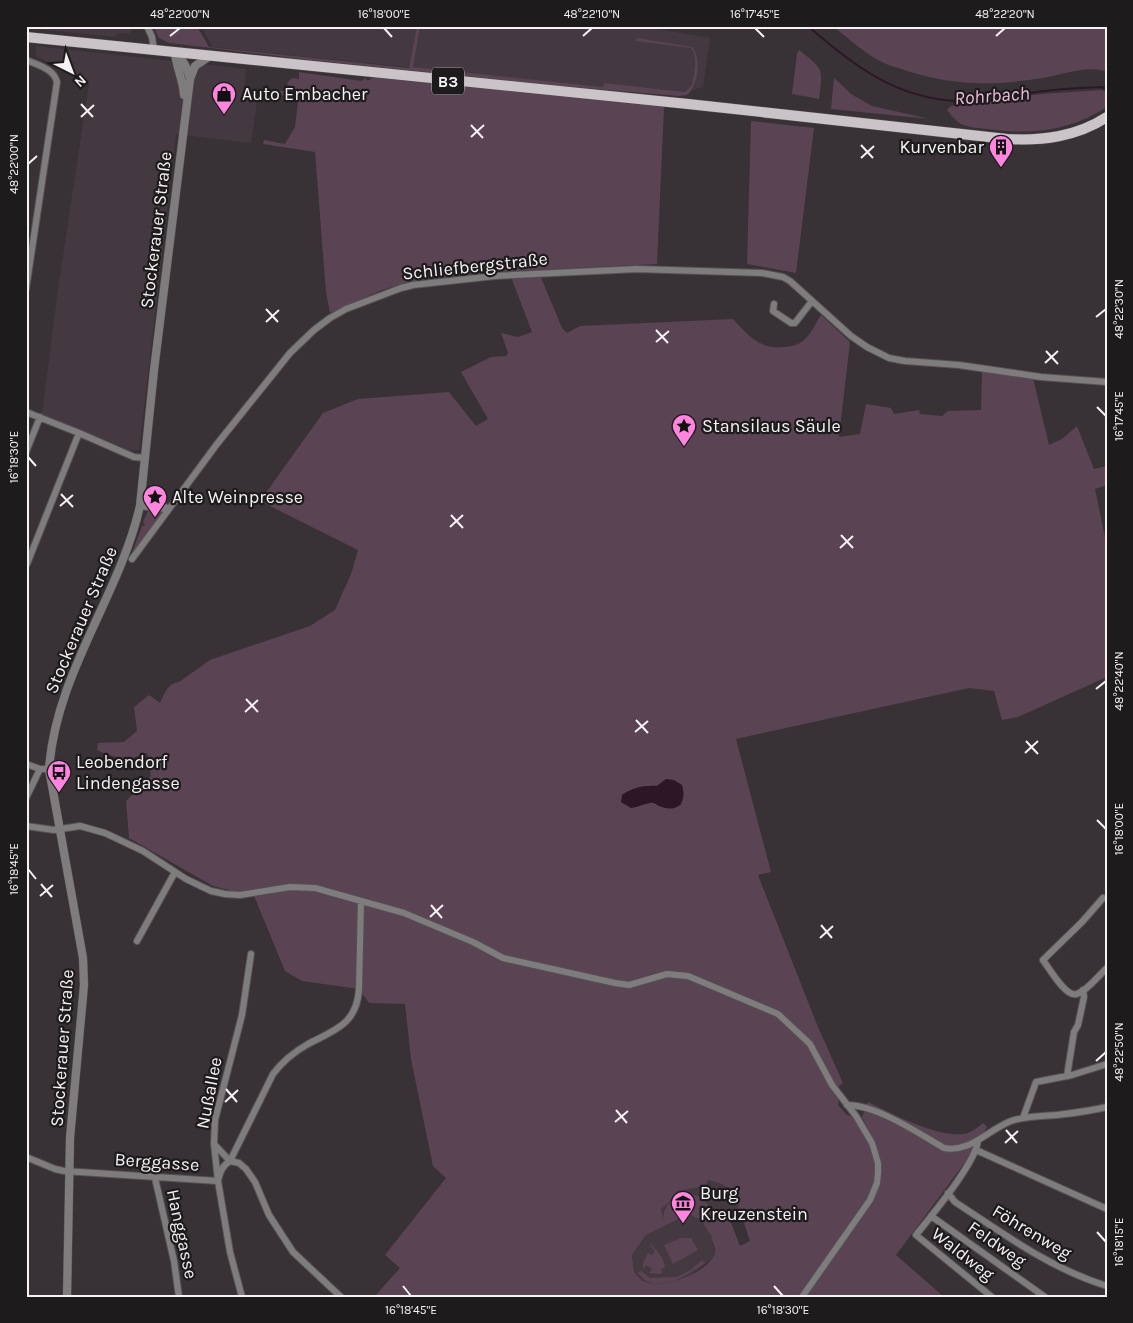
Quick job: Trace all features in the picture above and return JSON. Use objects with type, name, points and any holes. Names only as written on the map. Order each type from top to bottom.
[{"type":"main road","name":"B3","points":[[26,37],[1012,139],[1036,140],[1058,137],[1084,129],[1107,117]]},
{"type":"street","points":[[147,26],[152,37],[154,50]]},
{"type":"street","points":[[175,52],[185,63],[190,79]]},
{"type":"street","name":"Stockerauer Straße","points":[[175,52],[182,78],[186,105]]},
{"type":"street","name":"Stockerauer Straße","points":[[66,1297],[70,1138],[84,986],[83,958],[50,769],[51,749],[56,723],[68,686],[135,528],[140,506],[154,371],[190,79],[195,66],[210,56]]},
{"type":"street","points":[[26,60],[51,71],[57,82],[26,289]]},
{"type":"street","name":"Schliefbergstraße","points":[[132,559],[217,444],[290,353],[314,330],[346,309],[400,288],[426,283],[547,273],[637,269],[762,273],[783,277],[801,290],[851,336],[867,347],[890,358],[959,365],[1041,377],[1107,382]]},
{"type":"street","points":[[774,304],[773,312],[791,324],[794,323],[812,301]]},
{"type":"street","points":[[26,412],[79,432],[134,457],[145,458]]},
{"type":"street","points":[[26,452],[40,417]]},
{"type":"street","points":[[27,564],[79,432]]},
{"type":"street","points":[[141,494],[152,498],[168,509]]},
{"type":"street","points":[[140,506],[168,509]]},
{"type":"street","points":[[26,764],[40,769],[50,769]]},
{"type":"street","points":[[26,798],[40,769]]},
{"type":"street","points":[[26,826],[54,830],[80,826],[106,833],[143,851],[186,879],[225,894],[240,895],[284,888],[315,888],[404,913],[473,942],[503,958],[629,985],[667,974],[688,976],[778,1014],[810,1044],[832,1085],[856,1116],[872,1143],[878,1163],[877,1183],[870,1200],[802,1297]]},
{"type":"street","points":[[137,942],[175,872]]},
{"type":"street","points":[[1103,898],[1082,922],[1043,960],[1066,991],[1076,995],[1107,968]]},
{"type":"street","points":[[230,1161],[273,1074],[280,1065],[306,1045],[342,1026],[355,1010],[359,1001],[360,989],[361,901]]},
{"type":"street","name":"Nußallee","points":[[242,1297],[230,1252],[214,1144],[215,1120],[242,1015],[251,954]]},
{"type":"street","points":[[1067,1076],[1074,1032],[1078,1026],[1084,990]]},
{"type":"street","points":[[1022,1118],[1036,1082],[1067,1076],[1107,1064]]},
{"type":"street","points":[[847,1105],[856,1105],[904,1124],[944,1148],[963,1147],[978,1141],[1002,1125],[1022,1118],[1090,1111],[1107,1107]]},
{"type":"street","points":[[931,1216],[976,1150],[978,1141]]},
{"type":"street","name":"Berggasse","points":[[214,1144],[230,1161],[239,1163],[246,1169],[256,1182],[269,1215],[293,1252],[341,1297]]},
{"type":"street","points":[[976,1150],[1107,1209]]},
{"type":"street","name":"Berggasse","points":[[26,1158],[55,1169],[154,1178],[218,1181],[219,1173],[224,1165],[230,1161]]},
{"type":"street","name":"Hanggasse","points":[[154,1178],[174,1261],[179,1297]]},
{"type":"street","name":"Föhrenweg","points":[[948,1193],[955,1202],[1051,1264],[1079,1277],[1107,1286]]},
{"type":"street","name":"Waldweg","points":[[931,1216],[916,1235],[992,1297]]},
{"type":"street","name":"Feldweg","points":[[931,1216],[1045,1297]]},
{"type":"shaded area","points":[[26,26],[133,26],[130,34],[120,33],[114,37],[26,28]]},
{"type":"shaded area","points":[[153,26],[197,26],[209,47],[409,68],[417,26],[420,26],[413,67],[603,87],[604,83],[685,92],[692,85],[695,71],[695,56],[691,48],[636,41],[637,38],[692,47],[698,64],[696,78],[691,91],[687,95],[679,96],[560,86],[169,43],[159,38]]},
{"type":"shaded area","points":[[201,26],[640,26],[710,38],[703,87],[685,92],[604,83],[603,87],[213,47]]},
{"type":"shaded area","points":[[833,26],[1107,26],[1107,72],[1092,69],[1025,81],[956,82],[922,75],[885,63],[863,50]]},
{"type":"shaded area","points":[[36,46],[246,69],[243,99],[257,101],[251,143],[176,134],[139,450],[129,450],[42,414],[59,282],[89,84],[36,56]]},
{"type":"shaded area","points":[[799,50],[820,70],[819,99],[792,94]]},
{"type":"shaded area","points":[[299,72],[361,81],[366,78],[366,80],[370,80],[371,78],[381,78],[664,107],[657,264],[493,272],[408,282],[382,290],[330,313],[326,292],[315,152],[263,144],[264,140],[285,144],[295,127],[298,101],[271,91],[272,89],[293,93],[295,88],[288,86],[287,83],[292,78],[299,79]]},
{"type":"shaded area","points":[[834,78],[851,94],[872,106],[930,119],[831,109]]},
{"type":"shaded area","points":[[1102,90],[1107,93],[1107,107],[1093,115],[1064,126],[1035,131],[1004,131],[971,127],[959,123],[947,110],[951,106],[1041,94]]},
{"type":"shaded area","points":[[751,121],[814,128],[796,273],[747,264]]},
{"type":"shaded area","points":[[540,275],[562,328],[567,333],[580,326],[733,319],[756,341],[769,346],[785,347],[796,345],[804,340],[821,315],[850,342],[839,437],[860,434],[866,404],[891,408],[894,414],[919,410],[920,414],[942,416],[948,411],[981,410],[982,370],[1033,378],[1049,445],[1062,439],[1077,426],[1094,469],[1107,466],[1107,485],[1095,489],[1107,547],[1107,677],[1018,717],[1002,720],[994,691],[969,688],[736,739],[771,872],[758,875],[818,1027],[843,1083],[833,1091],[839,1100],[838,1105],[847,1115],[851,1116],[862,1131],[867,1127],[862,1117],[868,1102],[914,1124],[940,1132],[966,1134],[983,1123],[987,1127],[977,1146],[896,1255],[944,1297],[374,1297],[400,1268],[385,1255],[446,1178],[433,1166],[411,1059],[405,1004],[369,1003],[359,989],[302,981],[285,971],[252,891],[236,892],[213,886],[129,838],[126,801],[151,776],[147,753],[127,760],[97,750],[98,743],[124,742],[137,731],[134,707],[149,695],[160,703],[172,684],[179,682],[210,660],[310,626],[335,610],[351,574],[358,550],[260,501],[323,413],[358,399],[449,392],[476,426],[488,419],[461,372],[491,357],[506,356],[508,353],[501,333],[518,337],[532,332],[511,277]],"holes":[[[666,779],[682,804],[673,808],[662,807],[655,803],[622,795],[639,788],[657,786]],[[708,1180],[729,1188],[739,1197],[738,1210],[725,1213],[720,1211],[714,1214],[702,1198],[689,1195],[671,1201],[665,1210],[663,1219],[661,1209],[677,1196],[677,1191],[706,1186]],[[686,1208],[691,1210],[692,1216],[701,1220],[712,1237],[715,1253],[704,1267],[685,1277],[654,1284],[644,1281],[634,1272],[632,1255],[646,1235],[682,1217],[682,1212]],[[739,1219],[744,1223],[750,1241],[740,1246],[731,1221]]]},
{"type":"shaded area","points":[[148,511],[162,512],[131,556],[142,526],[145,525],[143,522]]},
{"type":"shaded area","points":[[666,779],[674,780],[682,785],[682,801],[677,807],[668,808],[652,803],[631,808],[621,802],[622,795],[639,788],[657,786]]},
{"type":"shaded area","points":[[708,1180],[719,1182],[730,1188],[739,1197],[738,1211],[725,1213],[711,1238],[715,1251],[713,1258],[692,1274],[680,1279],[660,1284],[646,1282],[634,1272],[632,1255],[646,1235],[664,1225],[660,1212],[617,1212],[677,1191],[706,1186]]},
{"type":"shaded area","points":[[681,1238],[691,1238],[698,1250],[673,1264],[664,1245]]},
{"type":"shaded area","points":[[651,1244],[663,1261],[665,1268],[661,1269],[662,1274],[649,1273],[652,1269],[647,1265],[643,1269],[643,1263],[648,1253],[652,1255],[655,1251]]},
{"type":"shaded area","points":[[702,1260],[705,1263],[685,1276],[661,1284],[646,1281],[637,1273],[641,1271],[650,1278],[677,1277],[692,1269]]},
{"type":"waterway","name":"Rohrbach","points":[[808,26],[827,43],[866,71],[908,92],[930,98],[955,101],[981,101],[1052,90],[1101,87],[1107,89]]},
{"type":"place","name":"Auto Embacher","points":[[224,115]]},
{"type":"place","name":"Kurvenbar","points":[[1001,168]]},
{"type":"place","name":"Stansilaus Säule","points":[[684,447]]},
{"type":"place","name":"Alte Weinpresse","points":[[155,518]]},
{"type":"place","name":"Leobendorf Lindengasse","points":[[59,793]]},
{"type":"place","name":"Burg Kreuzenstein","points":[[683,1224]]}]
